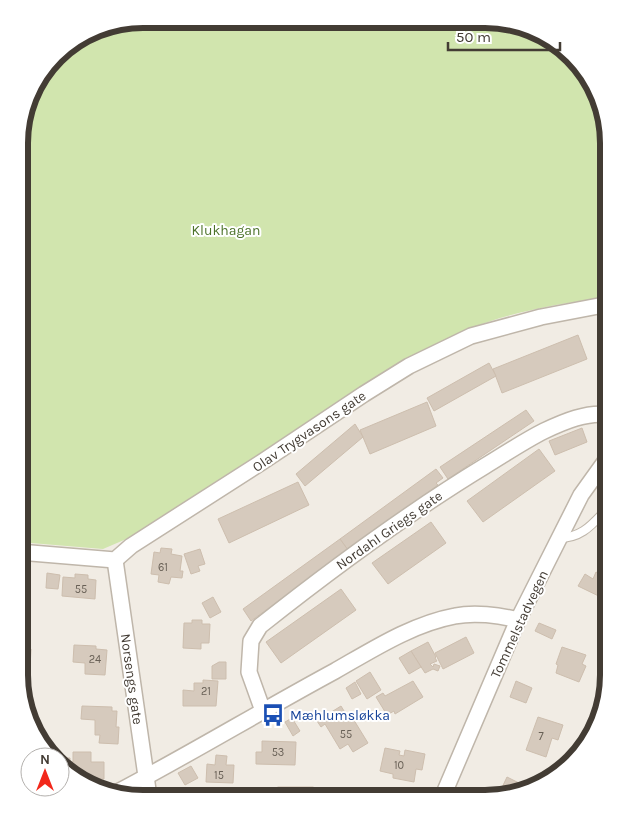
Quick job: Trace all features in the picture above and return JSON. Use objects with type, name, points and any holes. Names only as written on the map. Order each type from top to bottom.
[{"type":"street","name":"Olav Trygvasons gate","points":[[115,560],[140,541],[409,366],[471,336],[541,317],[600,306]]},
{"type":"street","name":"Nordahl Griegs gate","points":[[263,711],[249,672],[251,641],[260,626],[344,560],[454,484],[543,431],[566,422],[592,415],[600,415]]},
{"type":"street","name":"Tommelstadvegen","points":[[445,790],[518,620],[581,495],[600,469]]},
{"type":"street","points":[[28,553],[115,560]]},
{"type":"street","name":"Norsengs gate","points":[[115,560],[148,790]]},
{"type":"street","points":[[126,789],[401,635],[433,621],[456,615],[482,615],[518,620]]},
{"type":"lane","points":[[559,538],[570,538],[586,530],[600,516]]},
{"type":"green space","name":"Klukhagan","points":[[135,28],[501,28],[530,36],[556,51],[567,61],[577,72],[589,91],[598,120],[600,135],[600,298],[521,312],[487,322],[437,343],[405,360],[131,537],[103,549],[28,543],[28,127],[31,112],[39,91],[51,72],[61,61],[72,51],[98,36],[112,31]]},
{"type":"building","points":[[578,335],[587,359],[502,393],[493,369]]},
{"type":"building","points":[[489,363],[496,376],[434,411],[427,398]]},
{"type":"building","points":[[427,402],[436,426],[370,454],[360,430]]},
{"type":"building","points":[[526,410],[534,421],[448,479],[440,467]]},
{"type":"building","points":[[355,424],[363,437],[305,486],[296,474]]},
{"type":"building","points":[[582,428],[587,442],[555,455],[549,441]]},
{"type":"building","points":[[539,449],[555,471],[483,522],[467,501]]},
{"type":"building","points":[[436,469],[443,478],[436,483],[438,485],[348,550],[340,539]]},
{"type":"building","points":[[298,482],[309,505],[229,543],[218,519]]},
{"type":"building","points":[[431,522],[446,543],[388,584],[372,563]]},
{"type":"building","points":[[340,539],[348,550],[251,621],[243,609]]},
{"type":"building","points":[[161,548],[172,549],[171,554],[182,556],[180,571],[183,571],[182,578],[171,577],[169,584],[158,582],[159,575],[151,574],[154,552],[160,553]]},
{"type":"building","points":[[200,549],[205,564],[198,566],[200,571],[191,574],[184,554]]},
{"type":"building","points":[[596,572],[600,574],[600,597],[578,586],[585,574],[593,579]]},
{"type":"building","points":[[47,573],[60,575],[58,589],[46,588]]},
{"type":"building","points":[[75,574],[88,575],[88,579],[96,580],[95,599],[62,596],[63,577],[75,578]]},
{"type":"building","points":[[341,589],[356,610],[281,663],[266,642]]},
{"type":"building","points":[[213,597],[221,612],[210,618],[202,603]]},
{"type":"building","points":[[192,620],[202,620],[202,624],[210,624],[209,643],[201,643],[201,649],[183,648],[184,623],[192,623]]},
{"type":"building","points":[[539,623],[556,630],[552,639],[535,631]]},
{"type":"building","points":[[466,637],[474,653],[443,669],[435,653]]},
{"type":"building","points":[[428,642],[437,661],[430,664],[433,667],[434,664],[440,666],[438,671],[433,669],[425,673],[411,651]]},
{"type":"building","points":[[74,645],[96,646],[96,649],[107,650],[105,675],[85,674],[85,663],[73,662]]},
{"type":"building","points":[[562,647],[586,655],[582,664],[586,666],[579,682],[556,673],[558,665],[556,664]]},
{"type":"building","points":[[28,649],[31,649],[30,668],[28,668]]},
{"type":"building","points":[[411,651],[421,667],[409,674],[399,658]]},
{"type":"building","points":[[219,662],[226,662],[226,679],[212,679],[212,666]]},
{"type":"building","points":[[370,672],[381,690],[367,699],[356,681]]},
{"type":"building","points":[[203,680],[218,681],[216,706],[183,706],[183,690],[194,691],[194,683],[203,683]]},
{"type":"building","points":[[413,681],[423,697],[395,714],[394,711],[387,715],[376,697],[383,693],[385,696]]},
{"type":"building","points":[[516,681],[532,688],[526,703],[510,697]]},
{"type":"building","points":[[355,682],[361,694],[352,699],[346,688]]},
{"type":"building","points":[[82,706],[112,707],[112,711],[117,711],[116,727],[119,727],[118,744],[99,743],[100,735],[95,735],[95,720],[81,719]]},
{"type":"building","points":[[341,706],[349,719],[352,717],[368,743],[353,752],[348,744],[340,749],[325,724],[321,727],[317,721]]},
{"type":"building","points":[[538,717],[563,725],[558,740],[552,738],[546,757],[526,750]]},
{"type":"building","points":[[292,718],[300,731],[293,736],[285,722]]},
{"type":"building","points":[[262,741],[296,742],[295,765],[256,764],[256,752],[262,752]]},
{"type":"building","points":[[385,748],[400,751],[399,755],[404,756],[405,750],[425,754],[422,770],[416,769],[414,782],[393,778],[393,774],[380,771]]},
{"type":"building","points":[[73,752],[91,752],[91,762],[104,762],[104,779],[94,779],[78,770],[70,762],[73,762]]},
{"type":"building","points":[[216,755],[227,756],[226,765],[234,765],[233,783],[206,782],[207,764],[215,765]]},
{"type":"building","points":[[191,766],[198,778],[185,785],[178,773]]},
{"type":"building","points":[[507,777],[521,784],[516,786],[501,789]]},
{"type":"building","points":[[278,787],[313,787],[313,790],[278,790]]},
{"type":"place","name":"Mæhlumsløkka","points":[[273,715]]}]
